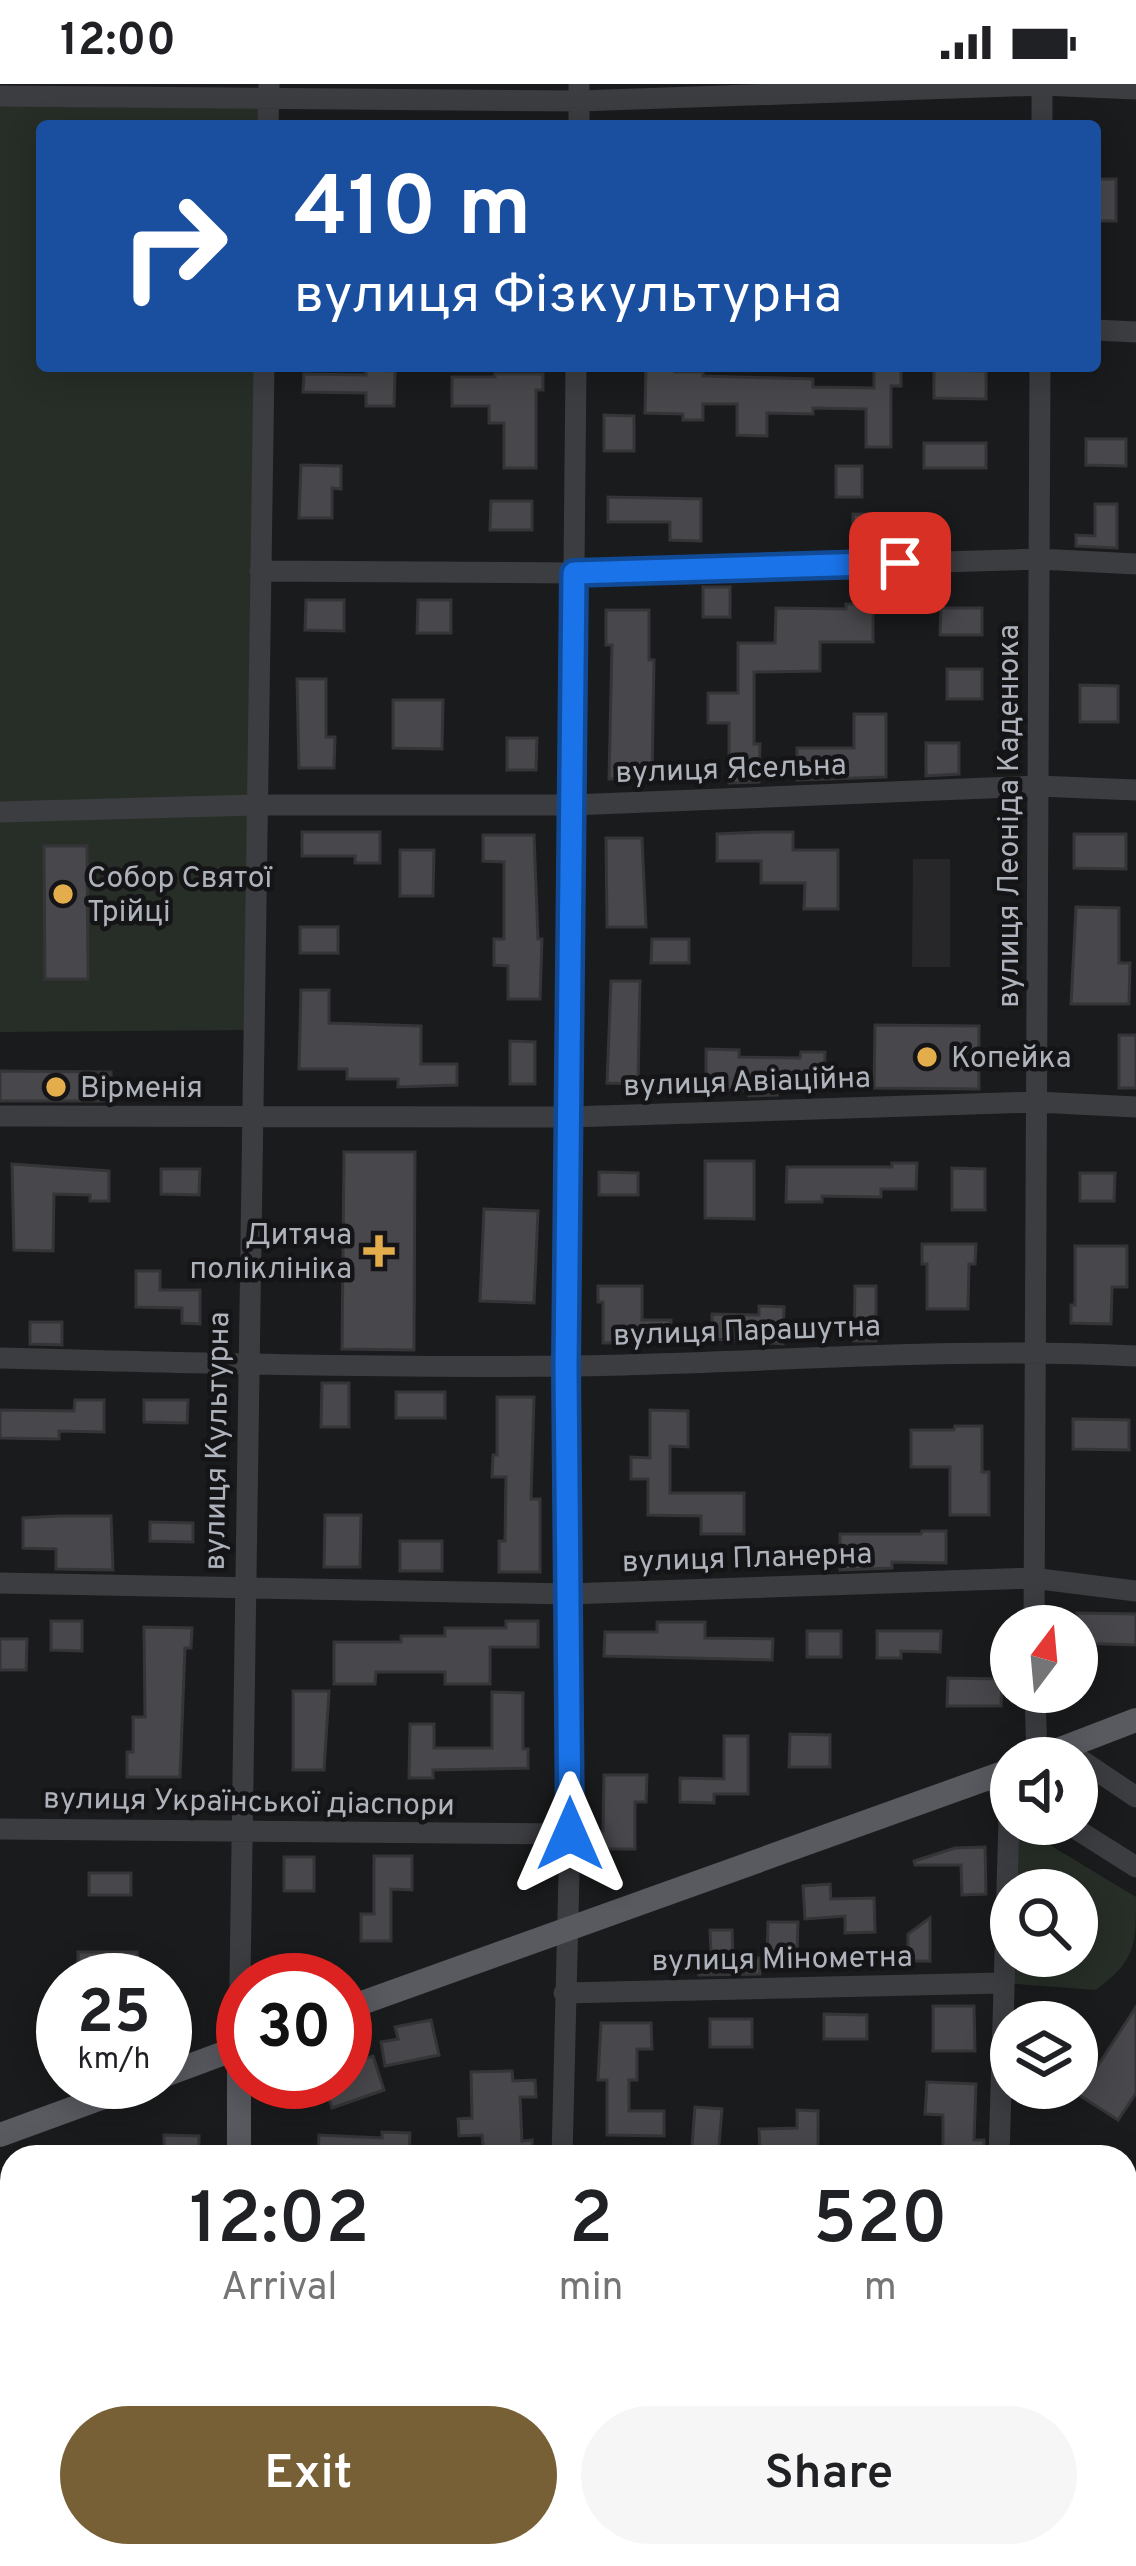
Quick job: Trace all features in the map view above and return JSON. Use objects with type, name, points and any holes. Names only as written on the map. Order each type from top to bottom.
[{"type":"main road","points":[[1092,1737],[1136,1720]]},
{"type":"main road","points":[[372,1998],[990,1783]]},
{"type":"main road","points":[[0,2135],[71,2109]]},
{"type":"main road","name":"вулиця Культурна","points":[[238,2145],[239,2109]]},
{"type":"street","points":[[1042,84],[1042,120]]},
{"type":"street","points":[[0,96],[1042,84],[1136,89]]},
{"type":"street","points":[[1101,330],[1136,332]]},
{"type":"street","name":"вулиця Культурна","points":[[241,1953],[264,372]]},
{"type":"street","points":[[562,2145],[570,1834],[566,1366],[576,372]]},
{"type":"street","name":"вулиця Леоніда Каденюка","points":[[1033,1605],[1040,372]]},
{"type":"street","points":[[260,572],[574,573],[1039,559],[1136,563]]},
{"type":"street","name":"вулиця Ясельна","points":[[0,812],[572,805],[1038,786],[1136,790]]},
{"type":"street","name":"вулиця Авіаційна","points":[[0,1116],[569,1117],[1037,1102],[1136,1107]]},
{"type":"street","name":"вулиця Парашутна","points":[[0,1358],[566,1366],[1034,1351],[1136,1356]]},
{"type":"street","name":"вулиця Планерна","points":[[0,1583],[568,1594],[1032,1577],[1136,1591]]},
{"type":"street","points":[[1098,1771],[1136,1797]]},
{"type":"street","name":"вулиця Української діаспори","points":[[0,1828],[570,1834]]},
{"type":"street","points":[[1098,1843],[1136,1868]]},
{"type":"street","points":[[998,2145],[1008,1845]]},
{"type":"street","name":"вулиця Мінометна","points":[[564,1993],[1001,1983]]},
{"type":"shaded area","points":[[0,96],[269,100],[268,120],[36,120],[36,372],[264,372],[253,1030],[0,1032]]},
{"type":"shaded area","points":[[913,859],[950,859],[950,967],[912,967]]},
{"type":"shaded area","points":[[1013,1845],[1050,1845],[1090,1869],[1011,1869]]},
{"type":"shaded area","points":[[1098,1874],[1136,1897],[1131,1951],[1119,1970],[1096,1990],[1001,1983],[1002,1977],[1098,1977]]},
{"type":"building","points":[[1101,179],[1116,179],[1116,221],[1101,221]]},
{"type":"building","points":[[395,372],[394,406],[366,406],[366,393],[303,392],[304,374]]},
{"type":"building","points":[[646,372],[813,379],[813,387],[874,388],[874,372],[901,372],[901,386],[891,386],[891,447],[866,447],[866,409],[767,413],[767,436],[737,435],[737,404],[703,404],[703,420],[645,413]]},
{"type":"building","points":[[934,372],[986,372],[986,399],[934,398]]},
{"type":"building","points":[[543,374],[543,390],[536,390],[536,468],[504,468],[504,423],[489,423],[489,406],[452,406],[452,377]]},
{"type":"building","points":[[604,415],[634,416],[634,451],[604,451]]},
{"type":"building","points":[[1086,439],[1126,439],[1126,466],[1086,465]]},
{"type":"building","points":[[924,443],[986,443],[986,468],[924,468]]},
{"type":"building","points":[[301,465],[341,466],[341,489],[332,488],[332,518],[299,518]]},
{"type":"building","points":[[836,466],[862,466],[862,497],[836,497]]},
{"type":"building","points":[[608,497],[701,499],[701,541],[670,540],[670,522],[608,522]]},
{"type":"building","points":[[491,501],[532,501],[532,530],[490,530]]},
{"type":"building","points":[[1095,504],[1117,504],[1117,548],[1076,546],[1076,535],[1095,536]]},
{"type":"building","points":[[853,514],[891,515],[890,548],[853,550]]},
{"type":"building","points":[[703,587],[730,587],[730,617],[703,617]]},
{"type":"building","points":[[306,600],[344,600],[344,631],[305,630]]},
{"type":"building","points":[[418,600],[451,600],[451,633],[417,633]]},
{"type":"building","points":[[846,604],[873,604],[873,642],[820,642],[820,671],[754,672],[759,782],[729,783],[729,723],[708,723],[708,693],[738,693],[738,643],[775,643],[776,608],[846,609]]},
{"type":"building","points":[[941,608],[982,608],[982,635],[940,635]]},
{"type":"building","points":[[606,610],[649,610],[649,660],[654,660],[652,779],[609,779],[612,645],[606,645]]},
{"type":"building","points":[[947,669],[982,669],[982,699],[947,699]]},
{"type":"building","points":[[297,679],[326,679],[326,737],[335,737],[334,768],[299,768]]},
{"type":"building","points":[[1080,685],[1118,686],[1118,722],[1080,722]]},
{"type":"building","points":[[393,700],[443,700],[442,749],[393,748]]},
{"type":"building","points":[[854,714],[886,714],[886,777],[797,780],[797,748],[854,748]]},
{"type":"building","points":[[507,738],[537,738],[536,770],[507,770]]},
{"type":"building","points":[[926,743],[959,743],[959,774],[926,776]]},
{"type":"building","points":[[302,832],[380,832],[380,863],[355,863],[355,856],[302,856]]},
{"type":"building","points":[[793,832],[793,850],[838,850],[838,909],[804,909],[805,883],[761,883],[761,861],[717,861],[717,834]]},
{"type":"building","points":[[1074,834],[1126,834],[1126,869],[1074,868]]},
{"type":"building","points":[[483,835],[534,835],[538,939],[542,939],[540,999],[508,999],[508,966],[494,965],[494,939],[504,939],[504,862],[483,861]]},
{"type":"building","points":[[606,838],[642,838],[646,927],[607,927]]},
{"type":"building","points":[[44,846],[87,846],[88,979],[45,979]]},
{"type":"building","points":[[400,850],[434,850],[433,896],[400,896]]},
{"type":"building","points":[[1076,907],[1119,908],[1119,963],[1130,963],[1129,1004],[1071,1004]]},
{"type":"building","points":[[300,927],[338,927],[338,953],[300,953]]},
{"type":"building","points":[[652,939],[689,939],[689,963],[651,963]]},
{"type":"building","points":[[611,981],[640,981],[638,1084],[607,1083]]},
{"type":"building","points":[[301,990],[329,990],[329,1023],[421,1026],[421,1064],[457,1064],[457,1085],[398,1087],[398,1079],[347,1079],[347,1069],[299,1069]]},
{"type":"building","name":"Копейка","points":[[875,1025],[979,1026],[979,1089],[874,1088]]},
{"type":"building","points":[[1119,1035],[1136,1035],[1136,1088],[1119,1088]]},
{"type":"building","points":[[510,1041],[535,1042],[535,1084],[510,1084]]},
{"type":"building","points":[[706,1049],[739,1050],[739,1057],[800,1058],[801,1052],[825,1052],[824,1091],[749,1096],[749,1090],[706,1090]]},
{"type":"building","name":"Вірменія","points":[[0,1071],[111,1072],[113,1101],[0,1101]]},
{"type":"building","name":"Дитяча поліклініка","points":[[344,1152],[415,1152],[414,1350],[342,1349]]},
{"type":"building","points":[[705,1161],[754,1161],[754,1219],[705,1218]]},
{"type":"building","points":[[892,1163],[917,1163],[916,1189],[881,1189],[881,1197],[822,1196],[822,1202],[786,1202],[787,1167],[892,1167]]},
{"type":"building","points":[[12,1164],[109,1171],[109,1201],[54,1194],[53,1251],[14,1250]]},
{"type":"building","points":[[952,1168],[985,1169],[985,1210],[952,1210]]},
{"type":"building","points":[[161,1169],[200,1169],[199,1195],[161,1194]]},
{"type":"building","points":[[599,1172],[638,1173],[638,1195],[599,1195]]},
{"type":"building","points":[[1080,1173],[1115,1173],[1114,1201],[1080,1201]]},
{"type":"building","points":[[484,1209],[538,1211],[534,1303],[480,1301]]},
{"type":"building","points":[[922,1244],[976,1244],[975,1264],[969,1264],[968,1309],[927,1309]]},
{"type":"building","points":[[1075,1246],[1127,1246],[1127,1287],[1112,1287],[1111,1324],[1071,1323]]},
{"type":"building","points":[[136,1271],[160,1271],[160,1290],[200,1290],[200,1324],[182,1323],[182,1308],[136,1307]]},
{"type":"building","points":[[598,1286],[642,1286],[642,1320],[671,1320],[671,1343],[603,1343]]},
{"type":"building","points":[[855,1286],[876,1286],[876,1341],[854,1341]]},
{"type":"building","points":[[759,1306],[784,1307],[783,1344],[712,1339],[712,1314],[759,1315]]},
{"type":"building","points":[[30,1322],[62,1322],[62,1345],[30,1344]]},
{"type":"building","points":[[322,1383],[349,1383],[349,1427],[321,1427]]},
{"type":"building","points":[[396,1392],[445,1392],[445,1418],[396,1418]]},
{"type":"building","points":[[497,1397],[534,1397],[531,1499],[540,1499],[540,1572],[499,1572],[499,1541],[505,1541],[506,1477],[492,1477],[493,1455],[497,1455]]},
{"type":"building","points":[[75,1400],[104,1400],[104,1432],[59,1431],[59,1439],[0,1438],[0,1410],[74,1411]]},
{"type":"building","points":[[144,1400],[188,1400],[187,1423],[144,1422]]},
{"type":"building","points":[[650,1410],[688,1411],[688,1447],[670,1446],[670,1493],[744,1493],[744,1534],[701,1534],[701,1516],[648,1515],[648,1479],[631,1479],[631,1457],[650,1458]]},
{"type":"building","points":[[1073,1419],[1129,1420],[1129,1450],[1073,1449]]},
{"type":"building","points":[[955,1426],[982,1426],[982,1472],[989,1472],[989,1515],[950,1515],[950,1467],[911,1467],[911,1430],[954,1430]]},
{"type":"building","points":[[325,1515],[361,1515],[360,1567],[324,1567]]},
{"type":"building","points":[[111,1516],[113,1570],[56,1569],[56,1549],[23,1548],[23,1518]]},
{"type":"building","points":[[150,1522],[193,1523],[193,1542],[150,1541]]},
{"type":"building","points":[[946,1531],[946,1563],[892,1562],[892,1568],[840,1570],[840,1534]]},
{"type":"building","points":[[400,1541],[442,1541],[442,1571],[400,1571]]},
{"type":"building","points":[[1098,1613],[1136,1614],[1136,1645],[1098,1644]]},
{"type":"building","points":[[51,1621],[82,1621],[82,1651],[51,1650]]},
{"type":"building","points":[[506,1621],[538,1621],[538,1647],[490,1647],[490,1684],[445,1684],[445,1672],[376,1672],[375,1684],[334,1684],[334,1642],[401,1642],[401,1636],[445,1636],[445,1628],[506,1628]]},
{"type":"building","points":[[657,1622],[705,1622],[705,1638],[773,1639],[772,1660],[604,1656],[605,1632],[657,1632]]},
{"type":"building","points":[[144,1627],[192,1628],[191,1648],[185,1648],[180,1777],[127,1777],[133,1717],[145,1717]]},
{"type":"building","points":[[807,1631],[841,1631],[841,1657],[807,1657]]},
{"type":"building","points":[[877,1631],[941,1631],[940,1652],[901,1651],[901,1658],[877,1658]]},
{"type":"building","points":[[0,1639],[27,1639],[26,1670],[0,1670]]},
{"type":"building","points":[[948,1678],[990,1679],[990,1706],[947,1706]]},
{"type":"building","points":[[293,1691],[329,1691],[324,1770],[293,1770]]},
{"type":"building","points":[[492,1692],[523,1693],[523,1749],[528,1749],[528,1768],[433,1770],[433,1778],[409,1778],[410,1724],[434,1724],[434,1748],[492,1748]]},
{"type":"building","points":[[790,1734],[830,1735],[830,1767],[789,1767]]},
{"type":"building","points":[[724,1736],[748,1736],[748,1794],[714,1794],[714,1803],[680,1802],[680,1778],[724,1779]]},
{"type":"building","points":[[604,1775],[647,1775],[646,1802],[635,1802],[635,1849],[596,1849],[596,1831],[603,1831]]},
{"type":"building","points":[[985,1847],[986,1894],[962,1895],[961,1865],[915,1865],[914,1861],[955,1848]]},
{"type":"building","points":[[374,1856],[412,1856],[412,1890],[391,1889],[391,1941],[361,1941],[361,1914],[374,1914]]},
{"type":"building","points":[[284,1857],[314,1857],[314,1891],[284,1891]]},
{"type":"building","points":[[89,1873],[131,1873],[131,1895],[89,1895]]},
{"type":"building","points":[[830,1884],[831,1899],[874,1898],[875,1932],[845,1933],[845,1916],[805,1919],[803,1886]]},
{"type":"building","points":[[930,1918],[930,1961],[908,1961],[908,1934]]},
{"type":"building","points":[[768,1922],[798,1922],[797,1955],[767,1955]]},
{"type":"building","points":[[710,1930],[732,1930],[733,1957],[760,1958],[760,1974],[699,1975],[698,1953],[711,1952]]},
{"type":"building","points":[[933,2006],[974,2006],[975,2051],[933,2051]]},
{"type":"building","points":[[1136,2007],[1136,2093],[1118,2120],[1098,2107],[1098,2066]]},
{"type":"building","points":[[824,2014],[867,2015],[867,2039],[824,2039]]},
{"type":"building","points":[[710,2019],[752,2019],[752,2047],[710,2047]]},
{"type":"building","points":[[431,2020],[439,2055],[385,2066],[381,2042],[398,2039],[395,2027]]},
{"type":"building","points":[[601,2023],[651,2023],[652,2049],[637,2049],[637,2080],[629,2080],[629,2111],[664,2111],[664,2136],[607,2135],[607,2080],[598,2080]]},
{"type":"building","points":[[372,2056],[384,2090],[372,2094]]},
{"type":"building","points":[[512,2071],[513,2081],[535,2080],[536,2097],[520,2097],[522,2141],[532,2140],[532,2145],[483,2145],[482,2135],[459,2136],[458,2119],[472,2118],[471,2072]]},
{"type":"building","points":[[927,2082],[976,2084],[974,2140],[984,2140],[984,2145],[943,2145],[943,2115],[925,2114]]},
{"type":"building","points":[[695,2107],[722,2109],[719,2145],[692,2145]]},
{"type":"building","points":[[797,2110],[818,2111],[818,2145],[760,2145],[759,2129],[797,2128]]},
{"type":"building","points":[[382,2132],[410,2133],[410,2145],[319,2145],[319,2135],[382,2138]]},
{"type":"building","points":[[164,2135],[199,2136],[199,2145],[164,2145]]},
{"type":"place","name":"Собор Святої Трійці","points":[[63,894]]},
{"type":"place","name":"Копейка","points":[[927,1057]]},
{"type":"place","name":"Вірменія","points":[[56,1087]]},
{"type":"place","name":"Дитяча поліклініка","points":[[379,1251]]},
{"type":"route","points":[[570,1834],[566,1366],[574,573],[900,563]]}]
